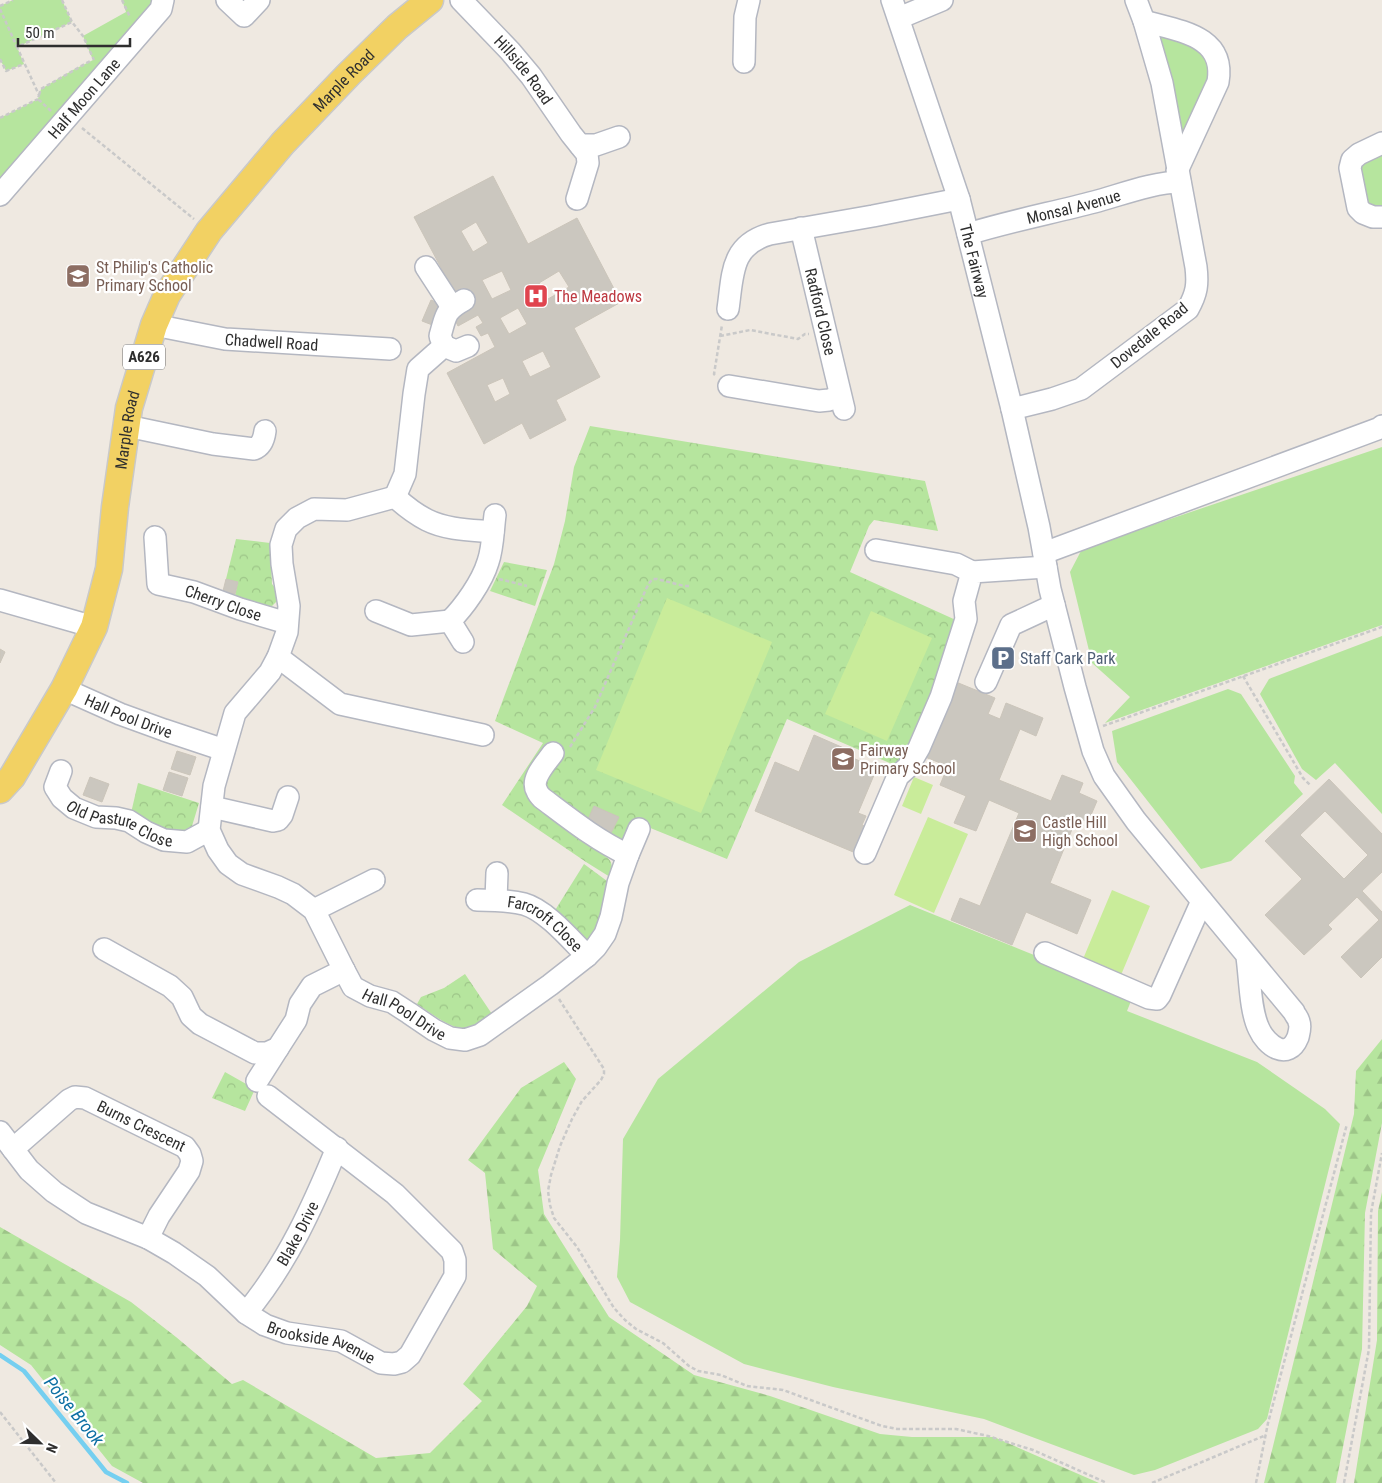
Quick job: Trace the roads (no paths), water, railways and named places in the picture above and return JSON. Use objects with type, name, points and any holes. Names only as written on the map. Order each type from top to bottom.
[{"type":"main road","name":"Marple Road","points":[[0,790],[12,777],[64,689],[94,627],[109,570],[115,507],[129,408],[154,325],[167,295],[209,231],[283,143],[348,74],[397,27],[430,0]]},
{"type":"street","name":"Half Moon Lane","points":[[0,194],[161,9],[163,0]]},
{"type":"street","points":[[227,0],[244,16],[259,0]]},
{"type":"street","name":"Hillside Road","points":[[461,0],[531,76],[588,154],[588,163],[577,200]]},
{"type":"street","points":[[744,62],[745,17],[749,0]]},
{"type":"street","points":[[896,9],[942,0]]},
{"type":"street","name":"Dovedale Road","points":[[1012,409],[1052,399],[1081,389],[1188,309],[1195,296],[1197,282],[1196,267],[1162,83],[1136,0]]},
{"type":"street","name":"The Fairway","points":[[896,9],[959,199],[1012,409],[1039,527],[1054,605],[1093,751],[1104,776],[1136,821],[1248,957]]},
{"type":"street","points":[[1144,21],[1198,37],[1208,44],[1215,53],[1218,62],[1220,73],[1218,82],[1179,176]]},
{"type":"street","points":[[580,145],[596,144],[619,137]]},
{"type":"street","points":[[1382,142],[1359,154],[1352,160],[1350,168],[1358,208],[1363,213],[1373,217],[1382,217]]},
{"type":"street","name":"Monsal Avenue","points":[[968,234],[1171,182],[1179,176]]},
{"type":"street","points":[[728,309],[726,285],[741,252],[758,237],[959,199]]},
{"type":"street","name":"Radford Close","points":[[740,391],[842,403],[801,228]]},
{"type":"street","points":[[426,267],[458,304],[446,314],[440,336],[444,346],[456,352],[468,346]]},
{"type":"street","name":"Chadwell Road","points":[[154,325],[225,339],[390,349]]},
{"type":"street","points":[[395,497],[405,474],[418,369],[444,346]]},
{"type":"street","points":[[126,426],[213,444],[254,449],[258,448],[261,444],[265,431]]},
{"type":"street","points":[[876,550],[956,564],[972,572],[1045,560],[1382,426]]},
{"type":"street","points":[[376,611],[411,625],[450,621],[462,609],[484,573],[489,560],[494,524],[451,528],[428,521],[410,510],[395,497]]},
{"type":"street","points":[[209,830],[214,786],[236,713],[270,672],[287,632],[289,606],[280,545],[286,529],[297,518],[314,509],[347,510],[395,497]]},
{"type":"street","name":"Cherry Close","points":[[155,537],[158,584],[194,592],[240,609],[287,623]]},
{"type":"street","points":[[865,853],[898,776],[908,767],[920,748],[941,697],[966,619],[964,601],[972,572]]},
{"type":"street","points":[[0,600],[94,627]]},
{"type":"street","points":[[986,682],[1011,625],[1054,605]]},
{"type":"street","points":[[450,621],[462,642]]},
{"type":"street","points":[[278,657],[340,704],[483,735]]},
{"type":"street","name":"Hall Pool Drive","points":[[64,689],[120,714],[224,750]]},
{"type":"street","points":[[561,751],[538,775],[535,782],[536,790],[542,798],[592,836],[628,855]]},
{"type":"street","name":"Old Pasture Close","points":[[61,771],[55,787],[62,798],[74,808],[96,817],[129,821],[146,832],[164,840],[187,842],[209,830]]},
{"type":"street","points":[[212,807],[274,821],[278,820],[282,815],[288,797]]},
{"type":"street","name":"Hall Pool Drive","points":[[209,830],[218,850],[228,864],[242,874],[278,886],[293,894],[314,910],[354,987],[370,996],[392,1002],[434,1030],[450,1038],[465,1040],[480,1035],[550,985],[596,947],[605,934],[628,855],[639,829]]},
{"type":"street","name":"Farcroft Close","points":[[497,873],[486,900],[526,904],[551,919],[587,956]]},
{"type":"street","points":[[314,910],[374,880]]},
{"type":"street","points":[[1045,953],[1149,998],[1157,998],[1202,901]]},
{"type":"street","points":[[104,949],[170,986],[182,997],[191,1016],[200,1024],[255,1053],[267,1053],[278,1048],[296,1020],[300,1004],[312,986],[344,970]]},
{"type":"street","name":"Brookside Avenue","points":[[0,1132],[29,1170],[54,1192],[86,1212],[148,1238],[174,1253],[207,1276],[246,1313],[265,1325],[287,1333],[341,1341],[381,1363],[394,1364],[402,1362],[410,1355],[455,1276],[455,1260],[452,1250],[395,1194],[266,1092],[278,1048]]},
{"type":"street","name":"Burns Crescent","points":[[13,1149],[69,1100],[76,1097],[85,1098],[185,1147],[190,1154],[192,1162],[189,1171],[159,1216],[148,1238]]},
{"type":"street","name":"Blake Drive","points":[[246,1313],[258,1298],[300,1232],[337,1148]]},
{"type":"waterway","name":"Poise Brook","points":[[0,1355],[24,1371],[106,1472],[127,1483]]},
{"type":"place","name":"St Philip's Catholic Primary School","points":[[78,276]]},
{"type":"place","name":"The Meadows","points":[[536,296]]},
{"type":"place","name":"Staff Cark Park","points":[[1003,658]]},
{"type":"place","name":"Fairway Primary School","points":[[843,759]]},
{"type":"place","name":"Castle Hill High School","points":[[1025,831]]}]
